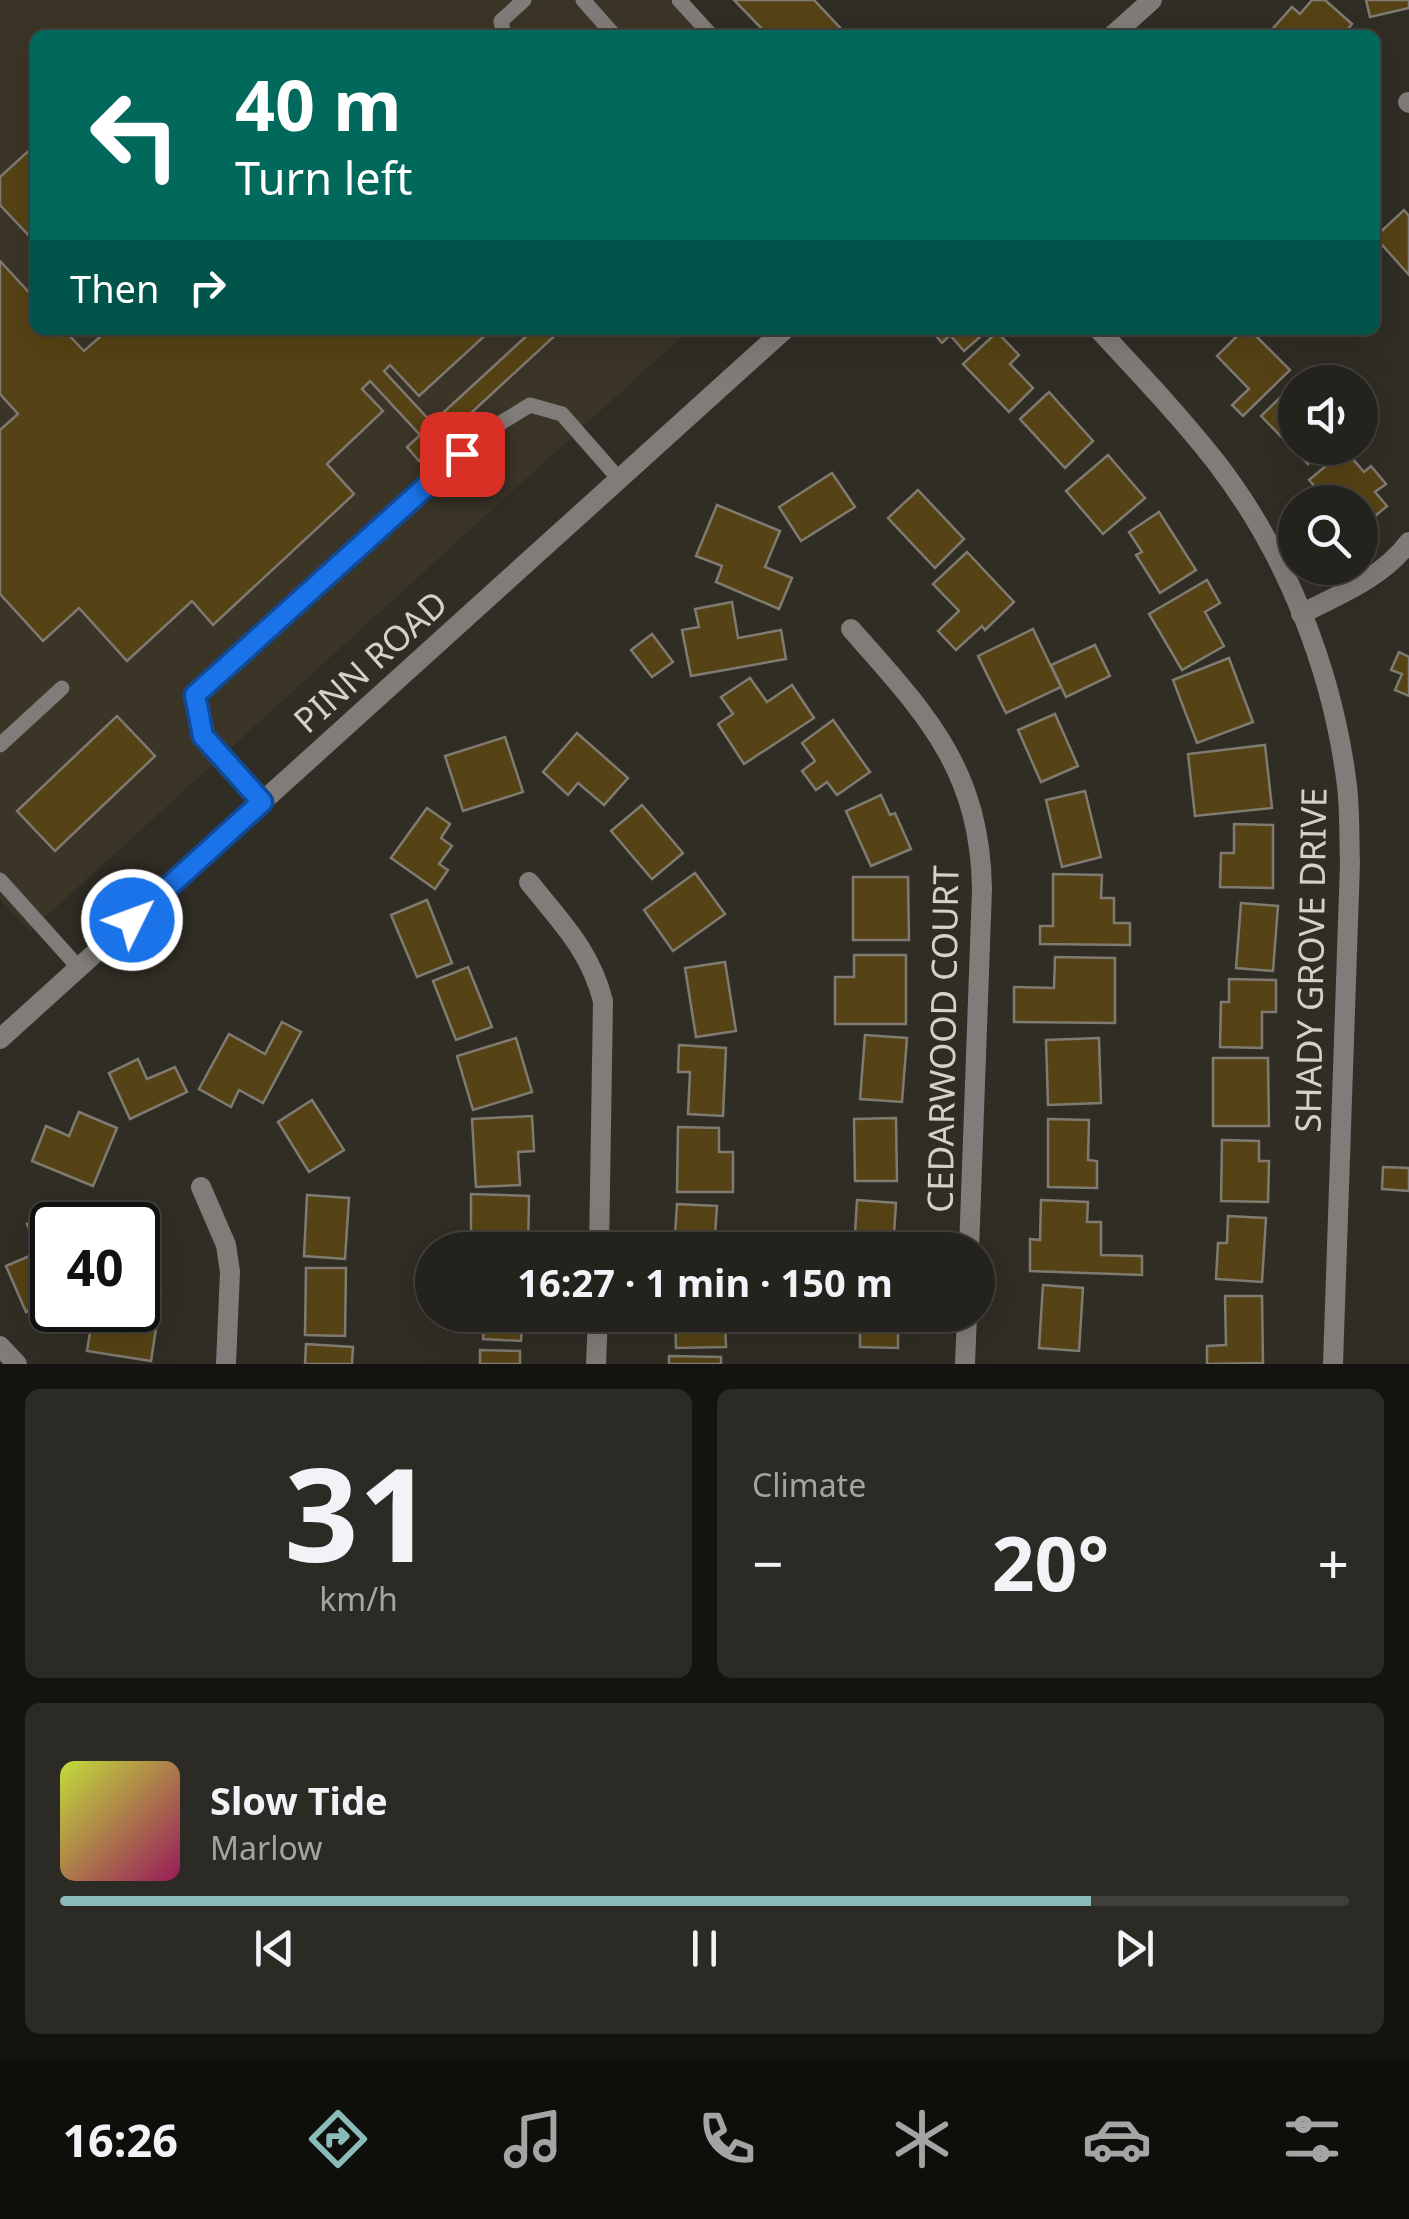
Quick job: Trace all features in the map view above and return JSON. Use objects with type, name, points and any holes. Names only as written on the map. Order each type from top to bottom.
[{"type":"street","points":[[1119,30],[1152,0]]},
{"type":"street","name":"PINN ROAD","points":[[0,1040],[775,335]]},
{"type":"street","name":"SHADY GROVE DRIVE","points":[[1104,335],[1219,466],[1277,559],[1294,590],[1333,712],[1347,787],[1350,844],[1333,1364]]},
{"type":"street","points":[[1301,614],[1363,582],[1394,561],[1409,542]]},
{"type":"street","name":"CEDARWOOD COURT","points":[[851,629],[905,690],[941,739],[961,777],[977,832],[982,889],[970,1232]]},
{"type":"street","points":[[529,882],[583,948],[596,973],[603,1001],[600,1232]]},
{"type":"street","points":[[201,1187],[218,1221],[230,1272],[226,1364]]},
{"type":"street","points":[[596,1364],[597,1332]]},
{"type":"street","points":[[965,1364],[966,1332]]},
{"type":"street","points":[[0,1346],[16,1364]]},
{"type":"lane","points":[[503,30],[501,21],[524,0]]},
{"type":"lane","points":[[583,0],[610,30]]},
{"type":"lane","points":[[679,0],[706,30]]},
{"type":"lane","points":[[262,802],[203,736],[195,695],[488,430],[530,405],[562,414],[619,479]]},
{"type":"lane","points":[[0,745],[62,688]]},
{"type":"lane","points":[[0,880],[80,968]]},
{"type":"shaded area","points":[[0,0],[669,0],[696,30],[30,30],[30,335],[684,335],[30,931],[0,899]]},
{"type":"building","points":[[734,0],[814,0],[842,30],[763,30]]},
{"type":"building","points":[[1312,0],[1325,0],[1352,24],[1347,30],[1271,30],[1292,7],[1300,14]]},
{"type":"building","points":[[1366,0],[1409,0],[1409,8],[1370,17]]},
{"type":"building","points":[[30,150],[30,237],[0,205],[0,177]]},
{"type":"building","points":[[1404,210],[1409,216],[1409,275],[1380,243],[1380,232]]},
{"type":"building","points":[[0,261],[30,294],[30,335],[69,335],[84,351],[102,335],[486,335],[419,396],[390,365],[384,371],[432,423],[528,335],[556,335],[419,461],[407,447],[420,435],[370,381],[362,389],[383,411],[327,464],[354,494],[213,625],[192,601],[127,661],[79,608],[43,641],[0,594],[0,430],[18,414],[0,394]]},
{"type":"building","points":[[950,335],[982,335],[964,351]]},
{"type":"building","points":[[994,335],[1000,335],[1019,355],[1010,364],[1033,388],[1009,412],[963,364]]},
{"type":"building","points":[[1238,335],[1255,335],[1285,365],[1278,365],[1278,382],[1243,416],[1232,405],[1249,389],[1217,356]]},
{"type":"building","points":[[1049,392],[1093,441],[1065,468],[1020,419]]},
{"type":"building","points":[[1278,400],[1278,433],[1261,416]]},
{"type":"building","points":[[1108,455],[1145,498],[1103,534],[1066,491]]},
{"type":"building","points":[[1327,465],[1358,465],[1364,472],[1371,466],[1386,484],[1378,490],[1378,485],[1313,485],[1309,480]]},
{"type":"building","points":[[832,473],[855,507],[801,541],[779,507]]},
{"type":"building","points":[[918,490],[964,539],[935,568],[888,518]]},
{"type":"building","points":[[1378,496],[1387,506],[1378,514]]},
{"type":"building","points":[[717,505],[780,531],[765,567],[792,578],[779,609],[716,582],[722,566],[696,556]]},
{"type":"building","points":[[1159,512],[1196,570],[1160,593],[1136,555],[1142,552],[1129,532]]},
{"type":"building","points":[[967,552],[1014,602],[985,630],[982,626],[956,650],[938,631],[959,611],[933,584]]},
{"type":"building","points":[[1207,580],[1220,603],[1205,612],[1224,646],[1182,670],[1149,614]]},
{"type":"building","points":[[732,602],[738,638],[781,630],[786,659],[691,676],[682,630],[699,627],[695,609]]},
{"type":"building","points":[[1033,629],[1061,687],[1006,713],[978,656]]},
{"type":"building","points":[[652,634],[673,662],[652,677],[631,650]]},
{"type":"building","points":[[1095,645],[1110,676],[1066,697],[1051,665]]},
{"type":"building","points":[[1399,652],[1409,657],[1409,696],[1395,690],[1402,674],[1391,670]]},
{"type":"building","points":[[1229,658],[1253,722],[1197,743],[1173,680]]},
{"type":"building","points":[[750,678],[767,702],[792,685],[814,718],[744,764],[718,724],[733,714],[721,697]]},
{"type":"building","points":[[1055,714],[1078,766],[1041,782],[1018,730]]},
{"type":"building","points":[[117,716],[155,756],[55,851],[17,811]]},
{"type":"building","points":[[833,720],[870,772],[837,795],[827,782],[816,790],[802,771],[815,761],[802,743]]},
{"type":"building","points":[[577,733],[628,778],[604,805],[578,783],[568,795],[543,772]]},
{"type":"building","points":[[505,737],[523,792],[463,811],[445,756]]},
{"type":"building","points":[[1265,745],[1272,808],[1195,816],[1188,754]]},
{"type":"building","points":[[1085,791],[1101,857],[1062,867],[1046,800]]},
{"type":"building","points":[[881,795],[890,815],[895,813],[911,849],[871,866],[846,811]]},
{"type":"building","points":[[642,805],[683,853],[652,879],[611,831]]},
{"type":"building","points":[[427,808],[450,824],[441,838],[452,846],[439,864],[448,870],[435,889],[391,858]]},
{"type":"building","points":[[1234,824],[1273,825],[1273,888],[1220,887],[1221,853],[1234,853]]},
{"type":"building","points":[[695,873],[725,914],[673,951],[644,910]]},
{"type":"building","points":[[1053,874],[1102,875],[1101,898],[1114,898],[1114,923],[1130,923],[1130,945],[1040,944],[1040,926],[1053,926]]},
{"type":"building","points":[[853,877],[908,877],[909,940],[853,940]]},
{"type":"building","points":[[427,900],[452,963],[417,977],[391,915]]},
{"type":"building","points":[[1241,903],[1278,906],[1273,971],[1236,968]]},
{"type":"building","points":[[854,955],[906,955],[906,1024],[835,1024],[835,977],[854,977]]},
{"type":"building","points":[[1055,957],[1115,958],[1115,1023],[1014,1022],[1014,987],[1054,988]]},
{"type":"building","points":[[725,962],[736,1031],[696,1037],[685,968]]},
{"type":"building","points":[[468,967],[492,1027],[456,1040],[433,981]]},
{"type":"building","points":[[1229,979],[1276,980],[1276,1012],[1262,1012],[1262,1048],[1220,1047],[1221,1002],[1229,1002]]},
{"type":"building","points":[[282,1022],[301,1032],[263,1103],[239,1090],[231,1107],[199,1089],[229,1034],[265,1054]]},
{"type":"building","points":[[865,1035],[907,1038],[902,1102],[860,1099]]},
{"type":"building","points":[[516,1038],[532,1092],[473,1110],[457,1056]]},
{"type":"building","points":[[1099,1038],[1101,1103],[1048,1105],[1046,1040]]},
{"type":"building","points":[[679,1045],[726,1048],[723,1116],[688,1114],[690,1072],[678,1072]]},
{"type":"building","points":[[1213,1058],[1268,1058],[1269,1126],[1213,1126]]},
{"type":"building","points":[[138,1059],[147,1079],[175,1067],[187,1092],[130,1119],[109,1073]]},
{"type":"building","points":[[312,1100],[344,1150],[309,1172],[278,1122]]},
{"type":"building","points":[[79,1112],[117,1128],[93,1186],[32,1161],[46,1126],[69,1136]]},
{"type":"building","points":[[532,1116],[534,1151],[518,1152],[520,1185],[476,1187],[472,1119]]},
{"type":"building","points":[[896,1118],[897,1181],[855,1181],[854,1119]]},
{"type":"building","points":[[1048,1119],[1089,1120],[1088,1160],[1097,1161],[1097,1188],[1048,1187]]},
{"type":"building","points":[[678,1127],[719,1128],[719,1152],[733,1152],[733,1192],[677,1192]]},
{"type":"building","points":[[1222,1140],[1259,1141],[1259,1161],[1269,1161],[1268,1202],[1221,1201]]},
{"type":"building","points":[[1383,1167],[1409,1168],[1409,1191],[1382,1189]]},
{"type":"building","points":[[471,1194],[529,1196],[528,1232],[471,1232]]},
{"type":"building","points":[[307,1195],[349,1198],[345,1259],[304,1256]]},
{"type":"building","points":[[857,1200],[896,1203],[894,1232],[855,1232]]},
{"type":"building","points":[[1041,1200],[1088,1202],[1087,1222],[1101,1222],[1101,1255],[1142,1256],[1142,1275],[1030,1271],[1030,1239],[1040,1240]]},
{"type":"building","points":[[677,1204],[717,1206],[715,1232],[675,1232]]},
{"type":"building","points":[[1228,1216],[1266,1218],[1262,1282],[1216,1279],[1218,1243],[1227,1243]]},
{"type":"building","points":[[30,1256],[30,1310],[26,1312],[6,1266]]},
{"type":"building","points":[[306,1268],[346,1268],[345,1336],[305,1335]]},
{"type":"building","points":[[1043,1285],[1083,1288],[1079,1351],[1039,1348]]},
{"type":"building","points":[[1225,1296],[1262,1296],[1263,1363],[1207,1364],[1207,1346],[1226,1345]]},
{"type":"building","points":[[90,1332],[155,1332],[151,1361],[87,1351]]},
{"type":"building","points":[[484,1332],[522,1332],[521,1341],[483,1339]]},
{"type":"building","points":[[676,1332],[726,1332],[726,1347],[676,1348]]},
{"type":"building","points":[[860,1332],[898,1332],[898,1348],[860,1347]]},
{"type":"building","points":[[306,1344],[353,1347],[352,1364],[305,1364]]},
{"type":"building","points":[[480,1350],[520,1351],[520,1364],[480,1364]]},
{"type":"building","points":[[669,1356],[721,1357],[721,1364],[669,1364]]},
{"type":"route","points":[[132,920],[262,802],[203,736],[195,695],[462,454]]}]
